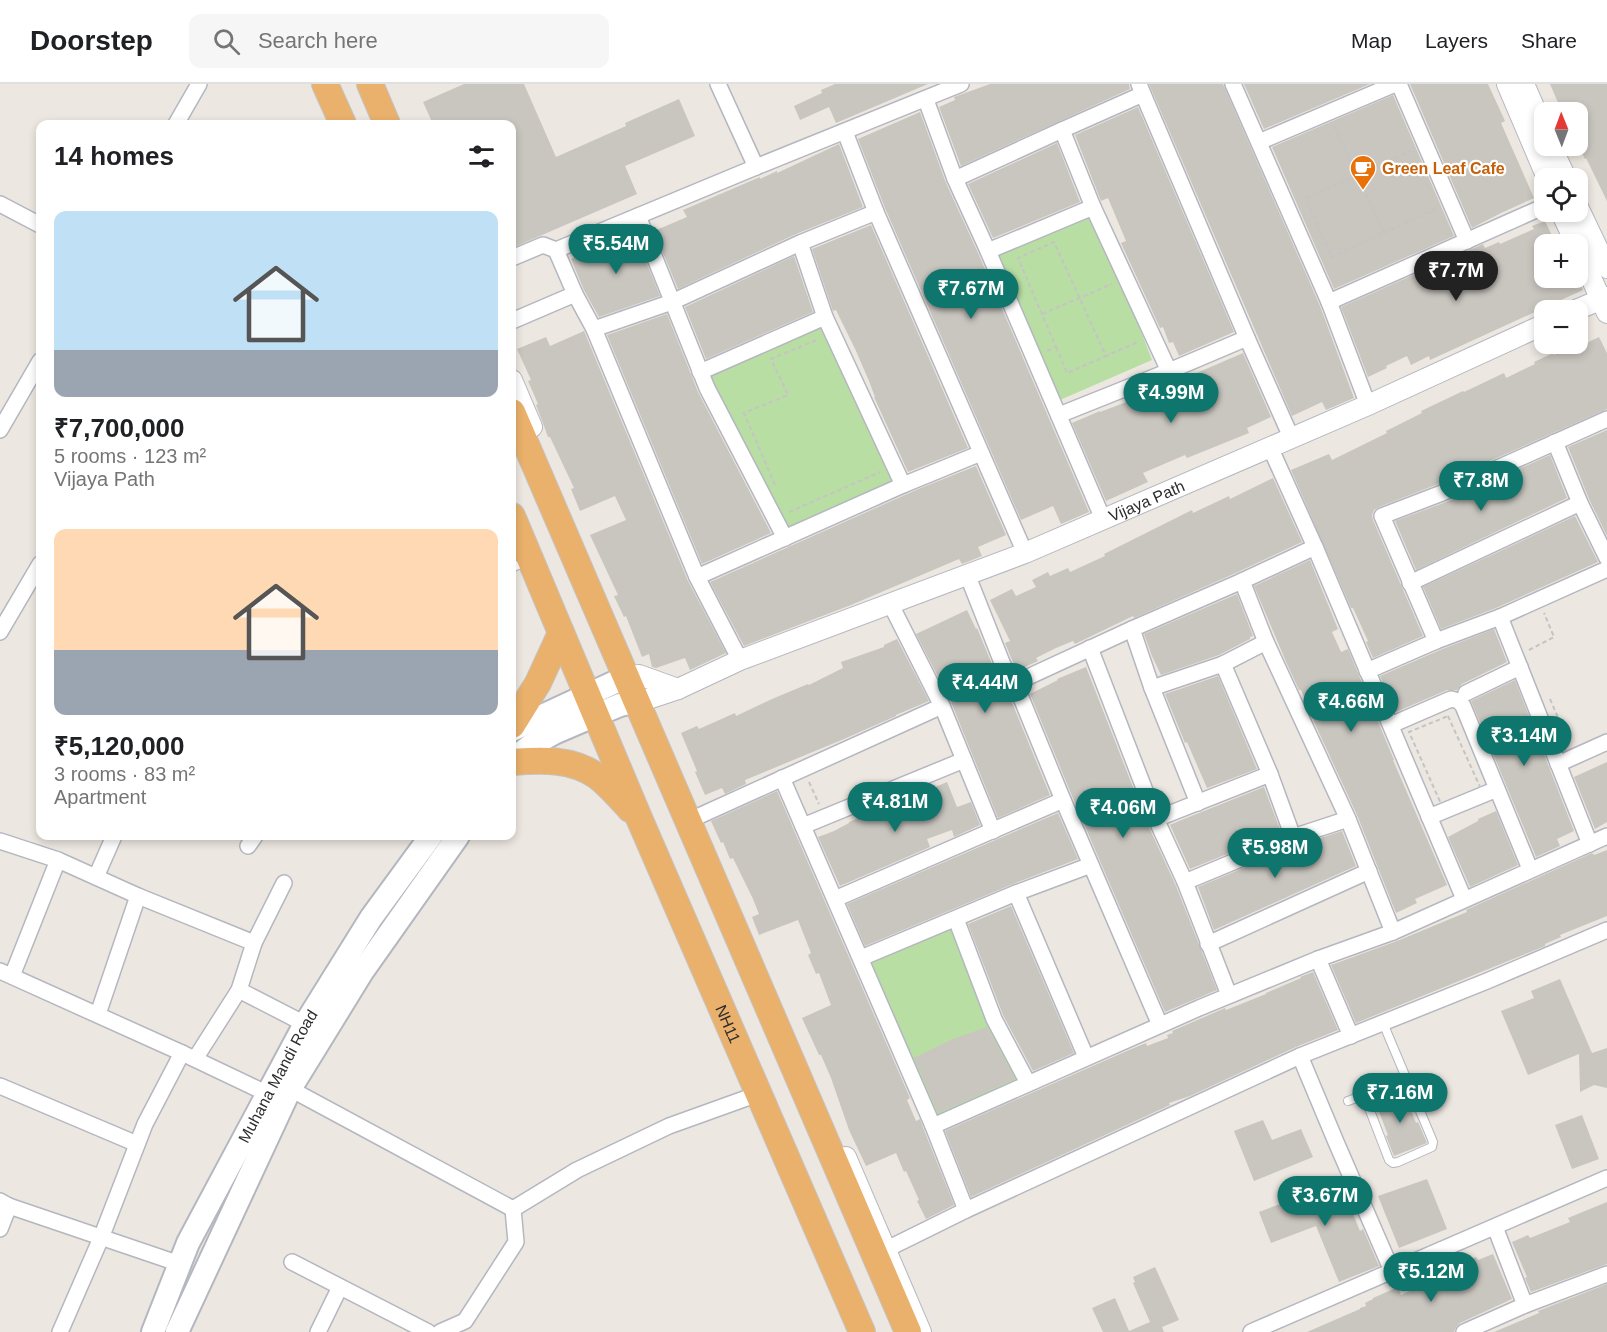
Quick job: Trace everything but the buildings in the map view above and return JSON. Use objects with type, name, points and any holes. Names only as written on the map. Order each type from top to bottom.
[{"type":"highway","points":[[325,84],[341,120]]},
{"type":"highway","points":[[370,84],[385,120]]},
{"type":"highway","points":[[516,421],[632,676],[908,1332]]},
{"type":"highway","name":"NH11","points":[[516,537],[521,564],[561,633],[862,1332]]},
{"type":"highway","points":[[516,719],[538,683],[561,633]]},
{"type":"highway","points":[[516,761],[547,760],[576,765],[598,777],[639,818]]},
{"type":"main road","points":[[516,758],[632,676]]},
{"type":"main road","points":[[516,729],[591,705],[620,705],[642,700]]},
{"type":"main road","name":"Muhana Mandi Road","points":[[153,1332],[184,1254],[278,1088],[305,1024],[371,918],[428,840]]},
{"type":"main road","points":[[177,1332],[213,1254],[278,1088],[455,840]]},
{"type":"street","points":[[178,120],[199,84]]},
{"type":"street","points":[[383,84],[399,120]]},
{"type":"street","points":[[718,84],[756,167]]},
{"type":"street","points":[[516,256],[543,245],[556,250],[961,84]]},
{"type":"street","points":[[1233,84],[1329,302],[1368,405]]},
{"type":"street","points":[[1259,142],[1397,84],[1467,241]]},
{"type":"street","points":[[1506,84],[1543,168]]},
{"type":"street","points":[[1524,84],[1534,107]]},
{"type":"street","points":[[955,179],[1062,130],[1141,89],[1246,338],[1291,437]]},
{"type":"street","points":[[926,100],[955,179],[1103,519]]},
{"type":"street","points":[[1062,130],[1093,207],[1169,371]]},
{"type":"street","points":[[845,132],[876,212],[1025,553]]},
{"type":"street","points":[[0,204],[36,223]]},
{"type":"street","points":[[988,251],[1093,207]]},
{"type":"street","points":[[1329,302],[1534,211]]},
{"type":"street","points":[[594,329],[672,302],[800,243],[876,212]]},
{"type":"street","points":[[638,216],[700,372],[785,538]]},
{"type":"street","points":[[1585,222],[1607,268]]},
{"type":"street","points":[[800,243],[825,316],[903,485]]},
{"type":"street","points":[[556,250],[575,294],[594,329],[697,577],[740,660]]},
{"type":"street","points":[[1588,269],[1605,303],[1588,307]]},
{"type":"street","points":[[516,319],[575,294]]},
{"type":"street","points":[[700,372],[825,316]]},
{"type":"street","name":"Vijaya Path","points":[[642,700],[678,689],[740,660],[1025,553],[1368,405],[1534,329]]},
{"type":"street","points":[[1059,416],[1246,338]]},
{"type":"street","points":[[0,430],[36,368]]},
{"type":"street","points":[[516,390],[632,676],[678,689]]},
{"type":"street","points":[[1436,641],[1382,516],[1442,493],[1607,419]]},
{"type":"street","points":[[1556,442],[1580,503],[1607,558]]},
{"type":"street","points":[[1270,447],[1315,547],[1464,899]]},
{"type":"street","points":[[697,577],[903,485],[981,453]]},
{"type":"street","points":[[1410,583],[1580,503]]},
{"type":"street","points":[[1015,683],[1315,547]]},
{"type":"street","points":[[1368,671],[1436,641],[1500,617],[1607,568]]},
{"type":"street","points":[[0,632],[36,571]]},
{"type":"street","points":[[967,574],[1003,665],[1015,683],[1160,1025]]},
{"type":"street","points":[[1242,581],[1266,642],[1348,819],[1393,932]]},
{"type":"street","points":[[890,603],[942,706],[993,831]]},
{"type":"street","points":[[1500,617],[1590,844]]},
{"type":"street","points":[[1132,629],[1152,688],[1198,803]]},
{"type":"street","points":[[1152,688],[1223,664],[1266,642]]},
{"type":"street","points":[[1090,648],[1156,819],[1185,882],[1229,995]]},
{"type":"street","points":[[1223,664],[1270,774],[1293,837]]},
{"type":"street","points":[[1466,693],[1520,667]]},
{"type":"street","points":[[1391,725],[1451,699],[1459,701],[1530,869]]},
{"type":"street","points":[[642,700],[699,816],[921,1332]]},
{"type":"street","points":[[699,816],[942,706]]},
{"type":"street","points":[[1558,764],[1607,742]]},
{"type":"street","points":[[804,826],[964,760]]},
{"type":"street","points":[[1156,819],[1270,774]]},
{"type":"street","points":[[782,778],[933,1126],[966,1210]]},
{"type":"street","points":[[1429,817],[1497,789]]},
{"type":"street","points":[[835,899],[1063,800]]},
{"type":"street","points":[[1185,882],[1293,837],[1348,819]]},
{"type":"street","points":[[933,1126],[1229,995],[1318,958],[1393,932],[1607,836]]},
{"type":"street","points":[[96,877],[112,840]]},
{"type":"street","points":[[0,841],[58,860],[138,896],[254,943]]},
{"type":"street","points":[[58,860],[6,974],[188,1056],[278,1088],[513,1209]]},
{"type":"street","points":[[861,958],[1091,865]]},
{"type":"street","points":[[1208,944],[1369,871]]},
{"type":"street","points":[[60,1332],[101,1238],[145,1124],[188,1056],[239,990],[254,943],[285,884]]},
{"type":"street","points":[[1017,893],[1086,1057]]},
{"type":"street","points":[[98,1014],[138,896]]},
{"type":"street","points":[[956,919],[994,1019],[1028,1083]]},
{"type":"street","points":[[887,1249],[966,1210],[1300,1056],[1607,930]]},
{"type":"street","points":[[1318,958],[1351,1036]]},
{"type":"street","points":[[239,990],[305,1024]]},
{"type":"street","points":[[1300,1056],[1392,1271]]},
{"type":"street","points":[[0,1086],[137,1144]]},
{"type":"street","points":[[513,1209],[578,1170],[669,1126],[758,1094]]},
{"type":"street","points":[[1251,1332],[1607,1178]]},
{"type":"street","points":[[0,1229],[5,1203],[101,1238],[184,1254],[213,1254]]},
{"type":"street","points":[[440,1332],[465,1321],[516,1242],[513,1209]]},
{"type":"street","points":[[1495,1227],[1526,1305]]},
{"type":"street","points":[[292,1262],[428,1332]]},
{"type":"street","points":[[1464,1332],[1490,1327],[1526,1305],[1607,1274]]},
{"type":"street","points":[[318,1332],[340,1287]]},
{"type":"lane","points":[[1364,1095],[1389,1160],[1398,1162],[1432,1147],[1433,1142],[1383,1023]]},
{"type":"lane","points":[[1348,1101],[1406,1078]]},
{"type":"path","points":[[1328,113],[1384,233]]},
{"type":"path","points":[[1416,160],[1412,151],[1306,198],[1331,256],[1439,207]]},
{"type":"path","points":[[1106,356],[1054,242],[1018,258],[1067,373],[1106,356],[1142,340]]},
{"type":"path","points":[[1042,314],[1116,282]]},
{"type":"path","points":[[779,493],[744,413],[788,395],[771,359],[825,336]]},
{"type":"path","points":[[1033,357],[1056,347]]},
{"type":"path","points":[[788,513],[881,471]]},
{"type":"path","points":[[1529,649],[1554,637],[1543,610]]},
{"type":"path","points":[[1547,693],[1570,747]]},
{"type":"path","points":[[1448,716],[1480,789],[1442,806],[1409,732],[1448,716]]},
{"type":"path","points":[[806,776],[820,808]]},
{"type":"green space","points":[[1093,207],[1152,360],[1060,400],[992,254]]},
{"type":"green space","points":[[825,317],[903,485],[785,538],[700,372]]},
{"type":"green space","points":[[956,919],[1028,1083],[933,1126],[861,958]]},
{"type":"place","name":"Green Leaf Cafe","points":[[1363,191]]}]
